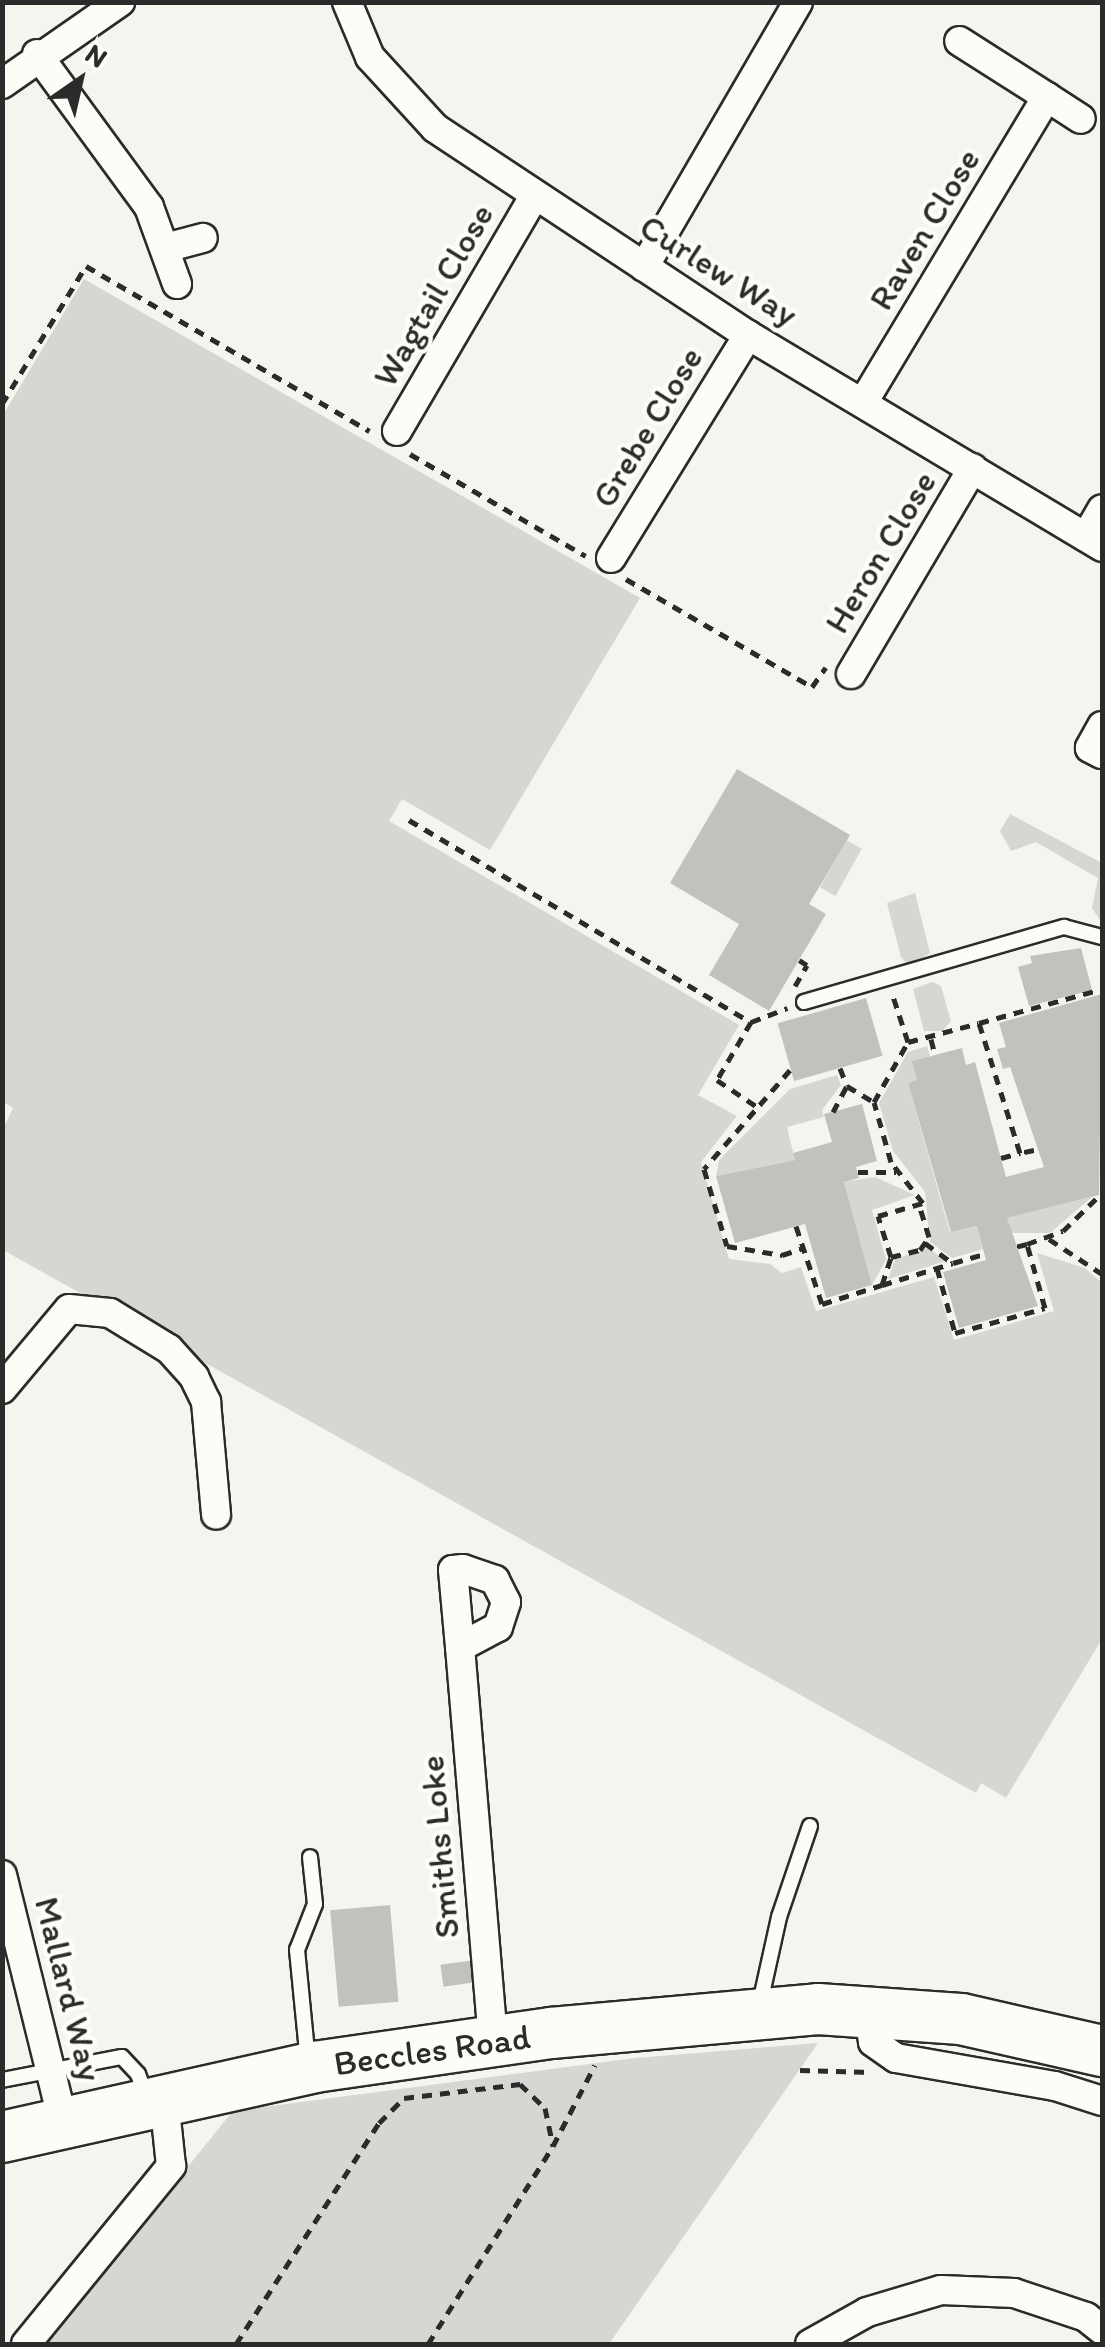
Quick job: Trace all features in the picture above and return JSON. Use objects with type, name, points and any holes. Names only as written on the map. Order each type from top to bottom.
[{"type":"highway","name":"Beccles Road","points":[[2,2137],[308,2068],[591,2029],[758,2015],[868,2010],[961,2019],[1102,2050]]},
{"type":"street","points":[[2,84],[38,54],[120,2]]},
{"type":"street","name":"Curlew Way","points":[[347,2],[370,57],[400,96],[534,197],[748,336],[864,401],[1094,542]]},
{"type":"street","points":[[644,267],[798,2]]},
{"type":"street","points":[[959,41],[1081,118]]},
{"type":"street","points":[[38,54],[148,207],[178,284]]},
{"type":"street","name":"Raven Close","points":[[864,401],[1048,97]]},
{"type":"street","name":"Wagtail Close","points":[[393,439],[534,197]]},
{"type":"street","points":[[165,248],[203,238]]},
{"type":"street","name":"Grebe Close","points":[[608,565],[748,336]]},
{"type":"street","name":"Heron Close","points":[[851,674],[973,468]]},
{"type":"street","points":[[1094,542],[1102,509]]},
{"type":"street","points":[[1102,726],[1090,748],[1102,754]]},
{"type":"street","points":[[2,1389],[69,1309],[110,1312],[169,1349],[194,1377],[206,1402],[216,1516]]},
{"type":"street","name":"Smiths Loke","points":[[460,1647],[494,2042]]},
{"type":"street","name":"Mallard Way","points":[[2,1875],[63,2121]]},
{"type":"street","points":[[868,2010],[872,2042],[896,2058],[1056,2086],[1102,2101]]},
{"type":"street","points":[[26,2344],[171,2166],[156,2101]]},
{"type":"street","points":[[810,2344],[867,2312],[941,2290],[1014,2293],[1086,2318],[1102,2330]]},
{"type":"lane","points":[[804,1002],[1064,927],[1102,937]]},
{"type":"lane","points":[[758,2015],[778,1917],[810,1826]]},
{"type":"lane","points":[[308,2068],[297,1950],[314,1904],[310,1856]]},
{"type":"lane","points":[[2,2080],[50,2067],[122,2057],[156,2101]]},
{"type":"path","points":[[2,404],[86,266],[393,439],[812,687],[828,664],[851,674]]},
{"type":"path","points":[[409,820],[752,1022]]},
{"type":"path","points":[[874,1102],[908,1042],[888,980]]},
{"type":"path","points":[[908,1042],[1102,989]]},
{"type":"path","points":[[756,1106],[717,1080],[752,1022],[804,1002]]},
{"type":"path","points":[[980,1023],[1020,1153]]},
{"type":"path","points":[[930,1039],[936,1054]]},
{"type":"path","points":[[840,1068],[847,1086],[874,1102],[896,1172],[920,1192],[925,1243],[953,1263]]},
{"type":"path","points":[[790,1070],[704,1169],[724,1238],[740,1253],[804,1248]]},
{"type":"path","points":[[833,1112],[847,1086]]},
{"type":"path","points":[[1001,1158],[1034,1150]]},
{"type":"path","points":[[858,1172],[896,1172]]},
{"type":"path","points":[[1015,1246],[1048,1239],[1102,1193]]},
{"type":"path","points":[[882,1285],[891,1257],[878,1216],[919,1204]]},
{"type":"path","points":[[796,1226],[822,1304],[984,1254]]},
{"type":"path","points":[[1048,1239],[1102,1274]]},
{"type":"path","points":[[891,1257],[925,1243]]},
{"type":"path","points":[[937,1268],[955,1333],[1046,1308],[1027,1244]]},
{"type":"path","points":[[428,2344],[553,2146],[595,2071],[591,2029]]},
{"type":"path","points":[[800,2070],[861,2072]]},
{"type":"path","points":[[236,2344],[378,2123],[404,2098],[520,2084],[545,2108],[553,2146]]},
{"type":"shaded area","points":[[84,279],[640,598],[490,850],[402,799],[389,821],[739,1025],[698,1095],[737,1116],[701,1162],[729,1259],[770,1264],[782,1273],[801,1267],[816,1311],[934,1277],[954,1340],[1054,1311],[1037,1253],[1085,1268],[1102,1283],[1102,1639],[1006,1798],[981,1783],[976,1793],[3,1250],[3,1129],[13,1108],[3,1102],[3,415]]},
{"type":"shaded area","points":[[1010,814],[1102,863],[1102,923],[1092,908],[1098,878],[1036,842],[1011,851],[1000,831]]},
{"type":"shaded area","points":[[846,840],[862,849],[836,896],[820,887]]},
{"type":"shaded area","points":[[915,893],[930,953],[909,966],[901,957],[887,903]]},
{"type":"shaded area","points":[[932,982],[941,986],[951,1021],[942,1031],[924,1031],[913,989]]},
{"type":"shaded area","points":[[927,1046],[930,1056],[913,1061],[917,1080],[908,1083],[950,1232],[977,1226],[983,1249],[952,1258],[930,1242],[925,1192],[893,1151],[879,1103],[908,1052]]},
{"type":"shaded area","points":[[837,1075],[841,1085],[822,1110],[824,1117],[787,1127],[795,1160],[716,1176],[719,1160],[790,1089]]},
{"type":"shaded area","points":[[875,1177],[915,1195],[872,1210],[886,1260],[872,1285],[844,1182]]},
{"type":"shaded area","points":[[1092,1197],[1050,1233],[1011,1233],[1007,1218]]},
{"type":"shaded area","points":[[928,1248],[946,1261],[888,1279],[895,1259]]},
{"type":"shaded area","points":[[818,2043],[609,2344],[44,2344],[233,2111],[635,2058]]},
{"type":"building","points":[[737,769],[850,835],[809,904],[826,914],[769,1011],[709,975],[739,924],[670,883]]},
{"type":"building","points":[[1081,948],[1092,990],[1029,1006],[1018,967],[1032,963],[1030,956]]},
{"type":"building","points":[[1102,994],[1099,1195],[1007,1218],[1038,1306],[959,1328],[943,1272],[986,1260],[977,1226],[951,1232],[908,1083],[917,1080],[912,1061],[962,1048],[966,1065],[975,1062],[1006,1177],[1044,1167],[1010,1067],[1003,1069],[997,1049],[1006,1047],[999,1023]]},
{"type":"building","points":[[866,998],[883,1056],[794,1081],[778,1023]]},
{"type":"building","points":[[862,1104],[877,1161],[856,1167],[859,1178],[844,1182],[872,1285],[826,1298],[805,1224],[735,1243],[716,1176],[795,1160],[793,1153],[832,1142],[824,1114]]},
{"type":"building","points":[[390,1905],[398,2002],[339,2007],[330,1910]]},
{"type":"building","points":[[482,1959],[485,1981],[443,1987],[440,1965]]}]
